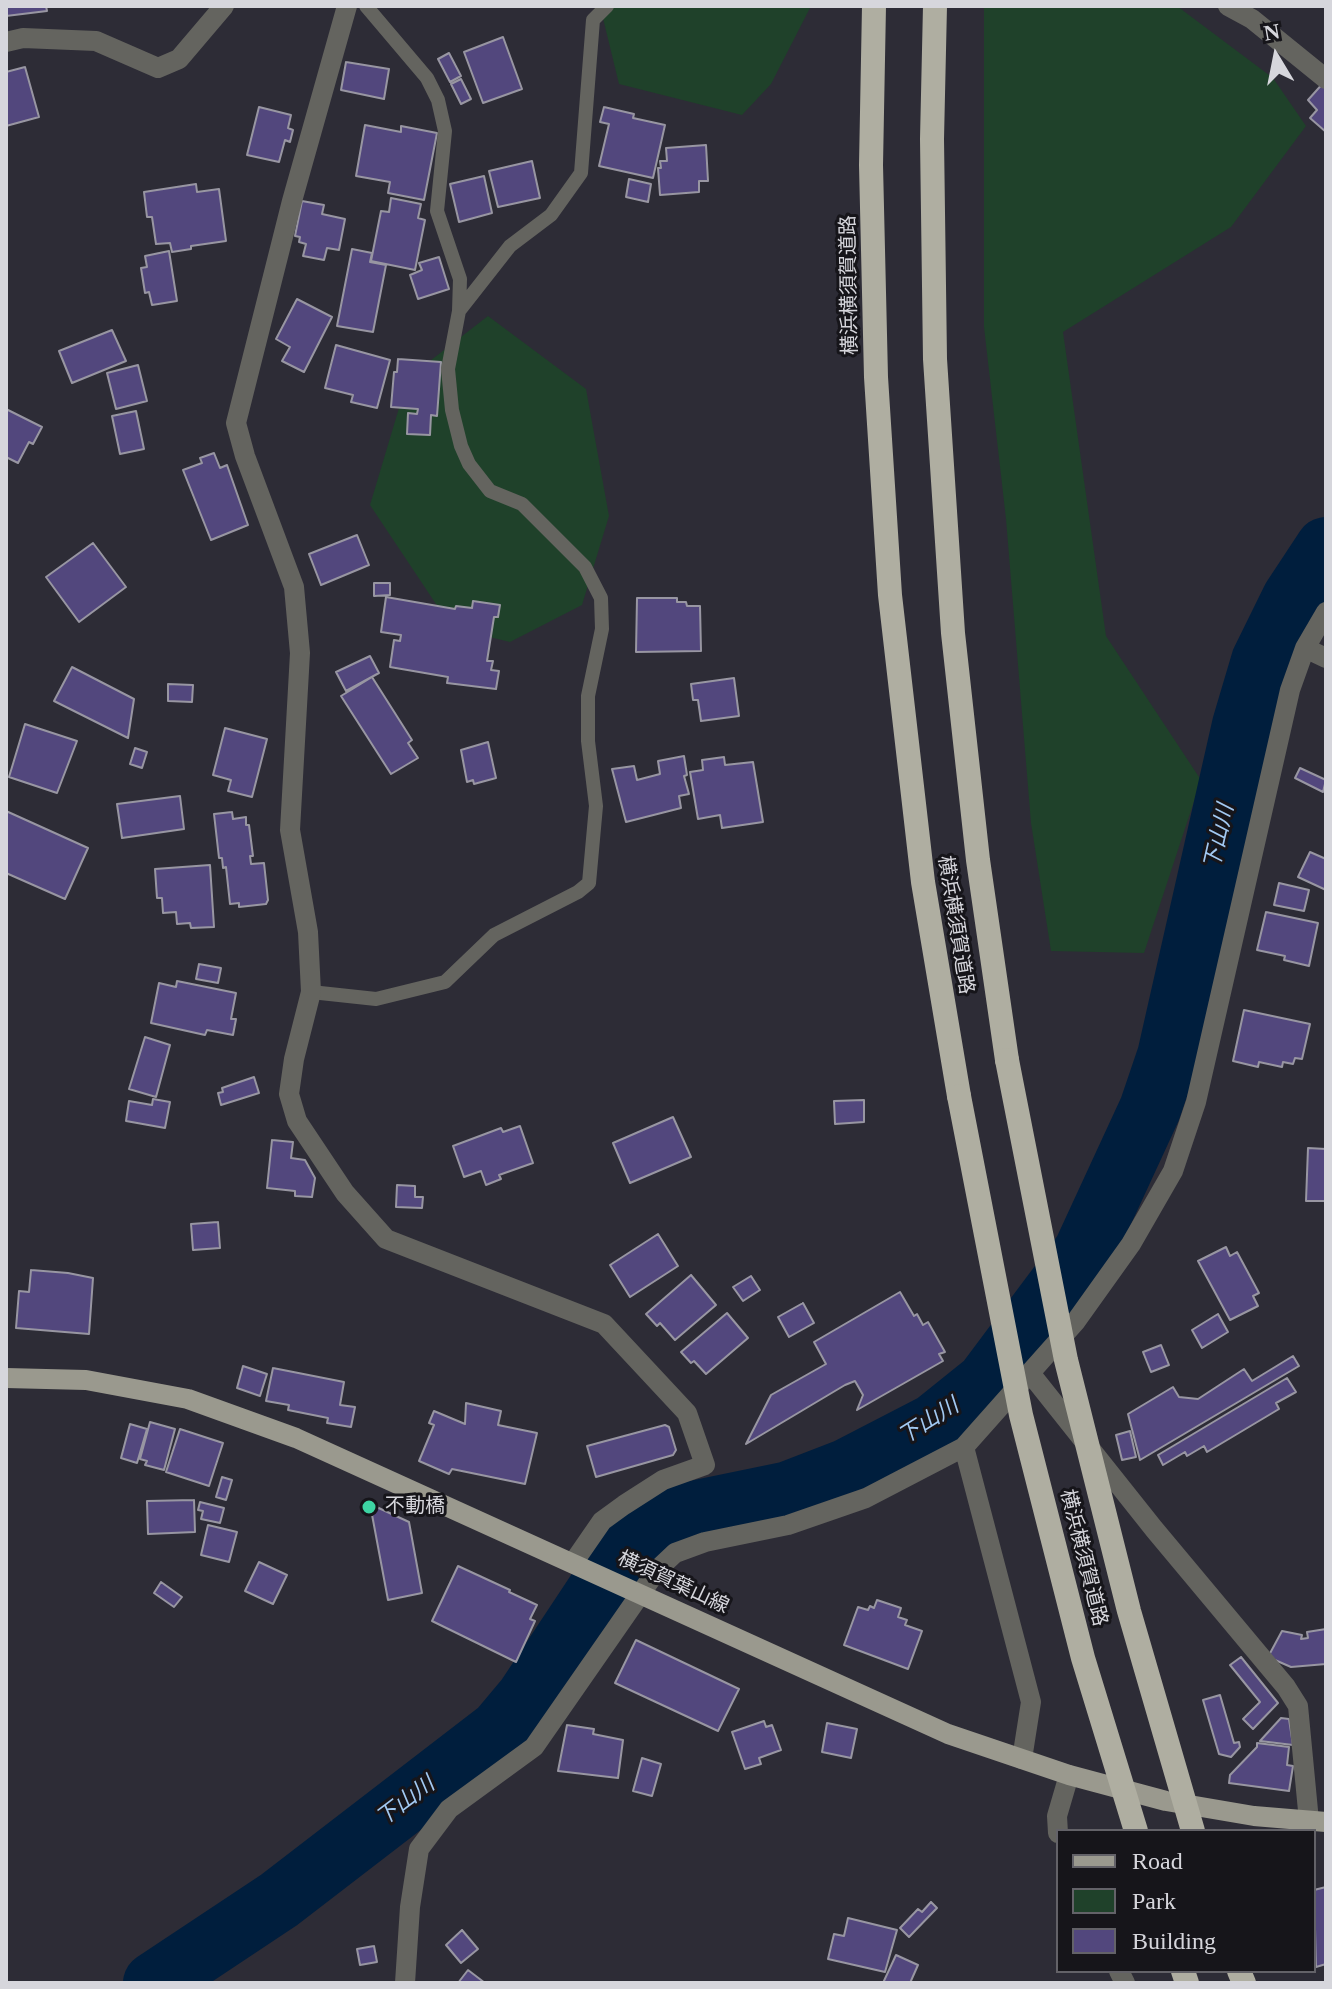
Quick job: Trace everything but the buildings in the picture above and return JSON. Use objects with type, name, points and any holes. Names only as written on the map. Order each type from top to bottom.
[{"type":"highway","name":"横浜横須賀道路","points":[[874,6],[871,165],[876,377],[890,595],[923,882],[959,1096],[1021,1415],[1083,1658],[1135,1829]]},
{"type":"highway","name":"横浜横須賀道路","points":[[935,6],[932,139],[935,359],[953,633],[978,860],[1007,1060],[1066,1360],[1129,1611],[1192,1829]]},
{"type":"main road","name":"横須賀葉山線","points":[[6,1378],[86,1380],[188,1399],[296,1438],[948,1734],[1069,1775],[1166,1801],[1254,1816],[1318,1822]]},
{"type":"street","points":[[6,42],[23,38],[96,41],[158,68],[179,59],[224,6]]},
{"type":"street","points":[[347,6],[292,201],[236,423],[294,587],[300,653],[290,830],[308,932],[311,992],[294,1059],[289,1094],[297,1121],[345,1193],[386,1239],[604,1324],[687,1413],[705,1465],[663,1480],[602,1521],[577,1565]]},
{"type":"street","points":[[1228,6],[1252,19],[1326,79]]},
{"type":"street","points":[[405,1983],[410,1907],[419,1849],[449,1809],[534,1747],[631,1591],[675,1553],[705,1542],[788,1525],[866,1498],[964,1447],[1086,1308],[1131,1244],[1173,1171],[1196,1102],[1290,690],[1305,648],[1326,612]]},
{"type":"street","points":[[1305,648],[1326,658]]},
{"type":"street","points":[[1030,1373],[1154,1529],[1286,1687],[1298,1706],[1318,1822]]},
{"type":"street","points":[[964,1447],[1031,1702],[1022,1759]]},
{"type":"street","points":[[1058,1829],[1057,1816],[1069,1775]]},
{"type":"lane","points":[[311,992],[376,999],[445,982],[494,935],[578,892],[589,883],[596,806],[588,741],[588,696],[602,629],[601,598],[585,567],[522,504],[490,491],[469,464],[461,446],[452,410],[448,369],[459,311],[460,279],[437,211],[445,131],[438,100],[427,78],[366,6]]},
{"type":"lane","points":[[459,311],[510,246],[551,215],[581,173],[593,20],[607,6]]},
{"type":"green space","points":[[600,6],[811,6],[771,84],[742,115],[619,84]]},
{"type":"green space","points":[[984,6],[1177,6],[1273,78],[1306,126],[1231,227],[1063,332],[1106,636],[1201,780],[1144,953],[1051,951],[1031,823],[1006,519],[984,327]]},
{"type":"green space","points":[[488,316],[586,389],[609,516],[582,605],[510,642],[452,628],[370,505],[408,378]]},
{"type":"waterway","name":"下山川","points":[[154,1983],[279,1900],[500,1730],[526,1699],[630,1542],[652,1527],[687,1513],[789,1492],[846,1470],[935,1424],[986,1383],[1084,1252],[1150,1109],[1168,1056],[1243,725],[1262,661],[1293,598],[1326,548]]},
{"type":"place","name":"不動橋","points":[[369,1507]]}]
